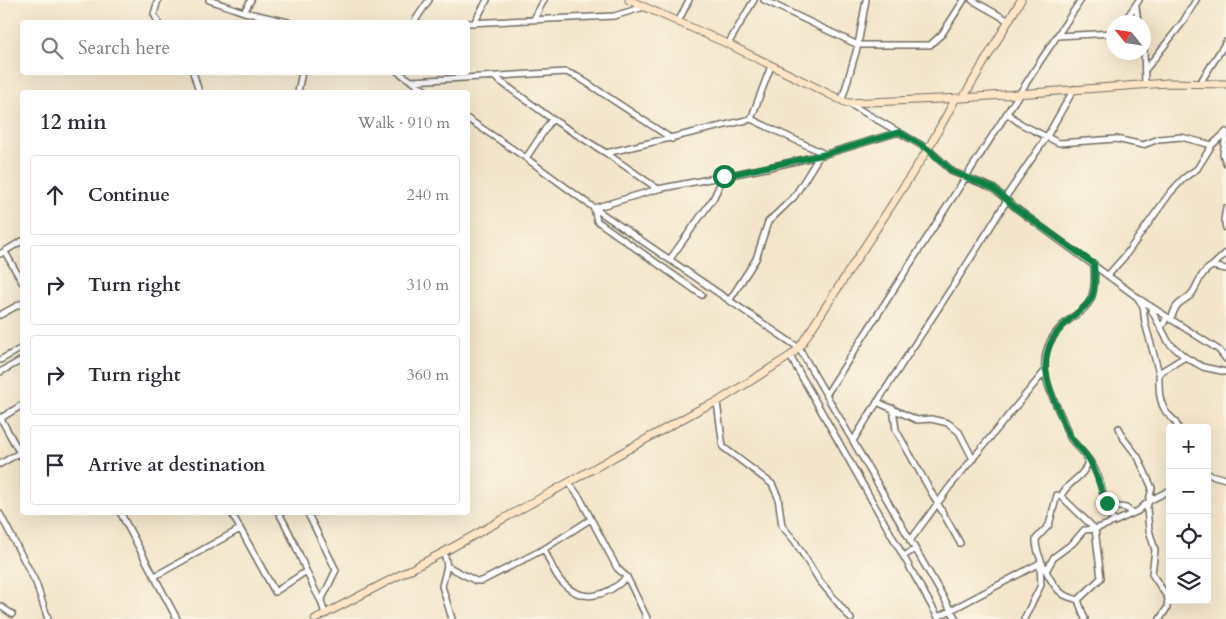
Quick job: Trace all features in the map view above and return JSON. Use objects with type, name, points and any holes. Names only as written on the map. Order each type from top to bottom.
[{"type":"street","points":[[157,20],[154,14],[158,0]]},
{"type":"street","points":[[209,0],[244,12],[279,20]]},
{"type":"street","points":[[244,12],[251,0]]},
{"type":"street","points":[[415,20],[429,0]]},
{"type":"street","points":[[474,23],[487,0]]},
{"type":"street","points":[[534,19],[544,0]]},
{"type":"street","points":[[629,0],[728,44],[844,101],[928,149],[946,167],[966,178],[986,183],[1109,274],[1151,308],[1219,350],[1226,359]]},
{"type":"street","points":[[678,22],[689,0]]},
{"type":"street","points":[[728,44],[754,0]]},
{"type":"street","points":[[764,0],[858,45],[930,45],[942,34],[964,0]]},
{"type":"street","points":[[844,101],[858,45],[866,0]]},
{"type":"street","points":[[972,0],[1009,21]]},
{"type":"street","points":[[315,619],[444,552],[702,408],[718,402],[790,356],[799,348],[928,149],[1021,0]]},
{"type":"street","points":[[826,395],[1081,0]]},
{"type":"street","points":[[1130,15],[1139,0]]},
{"type":"street","points":[[1146,69],[1183,22],[1196,0]]},
{"type":"street","points":[[470,23],[614,16],[644,7]]},
{"type":"street","points":[[1136,7],[1137,15]]},
{"type":"street","points":[[1057,36],[1106,33]]},
{"type":"street","points":[[1200,83],[1226,42]]},
{"type":"street","points":[[1145,60],[1145,85]]},
{"type":"street","points":[[751,119],[771,66]]},
{"type":"street","points":[[411,81],[566,72],[672,139]]},
{"type":"street","points":[[194,75],[198,90]]},
{"type":"street","points":[[298,90],[301,75]]},
{"type":"street","points":[[402,75],[423,90]]},
{"type":"street","points":[[493,76],[552,119],[658,189]]},
{"type":"street","points":[[844,101],[960,98],[1145,85],[1226,84]]},
{"type":"street","points":[[415,90],[418,86]]},
{"type":"street","points":[[853,441],[971,260],[1006,199],[1046,138],[1074,90]]},
{"type":"street","points":[[1008,114],[1021,124],[1059,143],[1116,139],[1143,145],[1159,139],[1181,137],[1212,145]]},
{"type":"street","points":[[526,158],[552,119]]},
{"type":"street","points":[[606,153],[751,119],[823,154]]},
{"type":"street","points":[[470,120],[526,158],[594,208],[799,348],[956,619]]},
{"type":"street","points":[[594,208],[658,189],[823,154],[899,132]]},
{"type":"street","points":[[1109,274],[1125,256],[1179,183],[1198,168],[1212,145],[1226,133]]},
{"type":"street","points":[[1226,133],[1223,154],[1226,163]]},
{"type":"street","points":[[729,301],[756,259],[769,220],[794,197],[823,154]]},
{"type":"street","points":[[670,259],[716,194],[724,176]]},
{"type":"street","points":[[594,208],[597,221],[702,295]]},
{"type":"street","points":[[1226,208],[1224,220],[1226,228]]},
{"type":"street","points":[[20,242],[3,253],[20,279]]},
{"type":"street","points":[[1161,328],[1176,306],[1193,293],[1199,279],[1226,254]]},
{"type":"street","points":[[1094,264],[1096,284],[1091,302],[1060,329],[1050,342],[1046,354],[1045,371],[1047,386],[1070,437],[1089,458],[1097,473],[1114,522]]},
{"type":"street","points":[[1212,266],[1226,269]]},
{"type":"street","points":[[1141,300],[1159,373],[1159,396],[1165,410],[1176,424]]},
{"type":"street","points":[[0,315],[20,304]]},
{"type":"street","points":[[1151,308],[1169,343],[1185,357],[1203,367],[1226,372]]},
{"type":"street","points":[[0,360],[20,349]]},
{"type":"street","points":[[790,356],[939,618],[1040,562]]},
{"type":"street","points":[[1159,373],[1185,357]]},
{"type":"street","points":[[0,372],[20,361]]},
{"type":"street","points":[[910,541],[973,459],[1045,371]]},
{"type":"street","points":[[718,402],[722,447],[772,484],[778,498],[782,526],[794,540],[818,580],[851,619]]},
{"type":"street","points":[[877,402],[916,420],[931,419],[948,423],[959,432],[973,459]]},
{"type":"street","points":[[20,406],[0,418],[20,451]]},
{"type":"street","points":[[893,408],[896,430],[960,543]]},
{"type":"street","points":[[1119,428],[1124,439],[1138,457],[1152,488],[1149,501],[1148,530],[1155,550],[1152,574],[1168,598],[1167,608],[1160,619]]},
{"type":"street","points":[[0,464],[20,455]]},
{"type":"street","points":[[1078,600],[1101,578],[1095,529],[1061,496],[1068,485],[1083,474],[1089,458]]},
{"type":"street","points":[[1211,475],[1226,478]]},
{"type":"street","points":[[569,483],[580,498],[617,568],[627,577],[647,619]]},
{"type":"street","points":[[1046,570],[1054,557],[1073,543],[1078,534],[1087,528],[1095,529],[1114,522],[1133,513],[1149,501],[1166,492]]},
{"type":"street","points":[[1024,619],[1041,585],[1036,539],[1049,525],[1057,495]]},
{"type":"street","points":[[1107,505],[1126,508],[1133,513]]},
{"type":"street","points":[[1111,515],[1120,508]]},
{"type":"street","points":[[0,514],[36,583],[48,619]]},
{"type":"street","points":[[122,515],[177,619]]},
{"type":"street","points":[[233,515],[275,592],[305,572]]},
{"type":"street","points":[[280,515],[290,533],[305,572],[321,601],[325,614]]},
{"type":"street","points":[[308,515],[336,570],[321,601]]},
{"type":"street","points":[[447,566],[476,581],[482,581],[544,549],[591,519]]},
{"type":"street","points":[[155,576],[240,529]]},
{"type":"street","points":[[544,549],[560,581],[578,592],[593,597],[604,595],[618,587],[627,577]]},
{"type":"street","points":[[904,556],[915,549]]},
{"type":"street","points":[[444,552],[447,566],[442,586],[452,619]]},
{"type":"street","points":[[1040,562],[1062,594],[1078,600],[1085,619]]},
{"type":"street","points":[[0,606],[12,614]]},
{"type":"route","points":[[724,176],[826,154],[899,132],[928,149],[953,172],[966,178],[986,183],[1017,209],[1094,264],[1096,284],[1091,302],[1085,309],[1069,320],[1050,342],[1046,354],[1045,371],[1047,386],[1070,437],[1089,458],[1097,473],[1103,496],[1107,503]]}]
